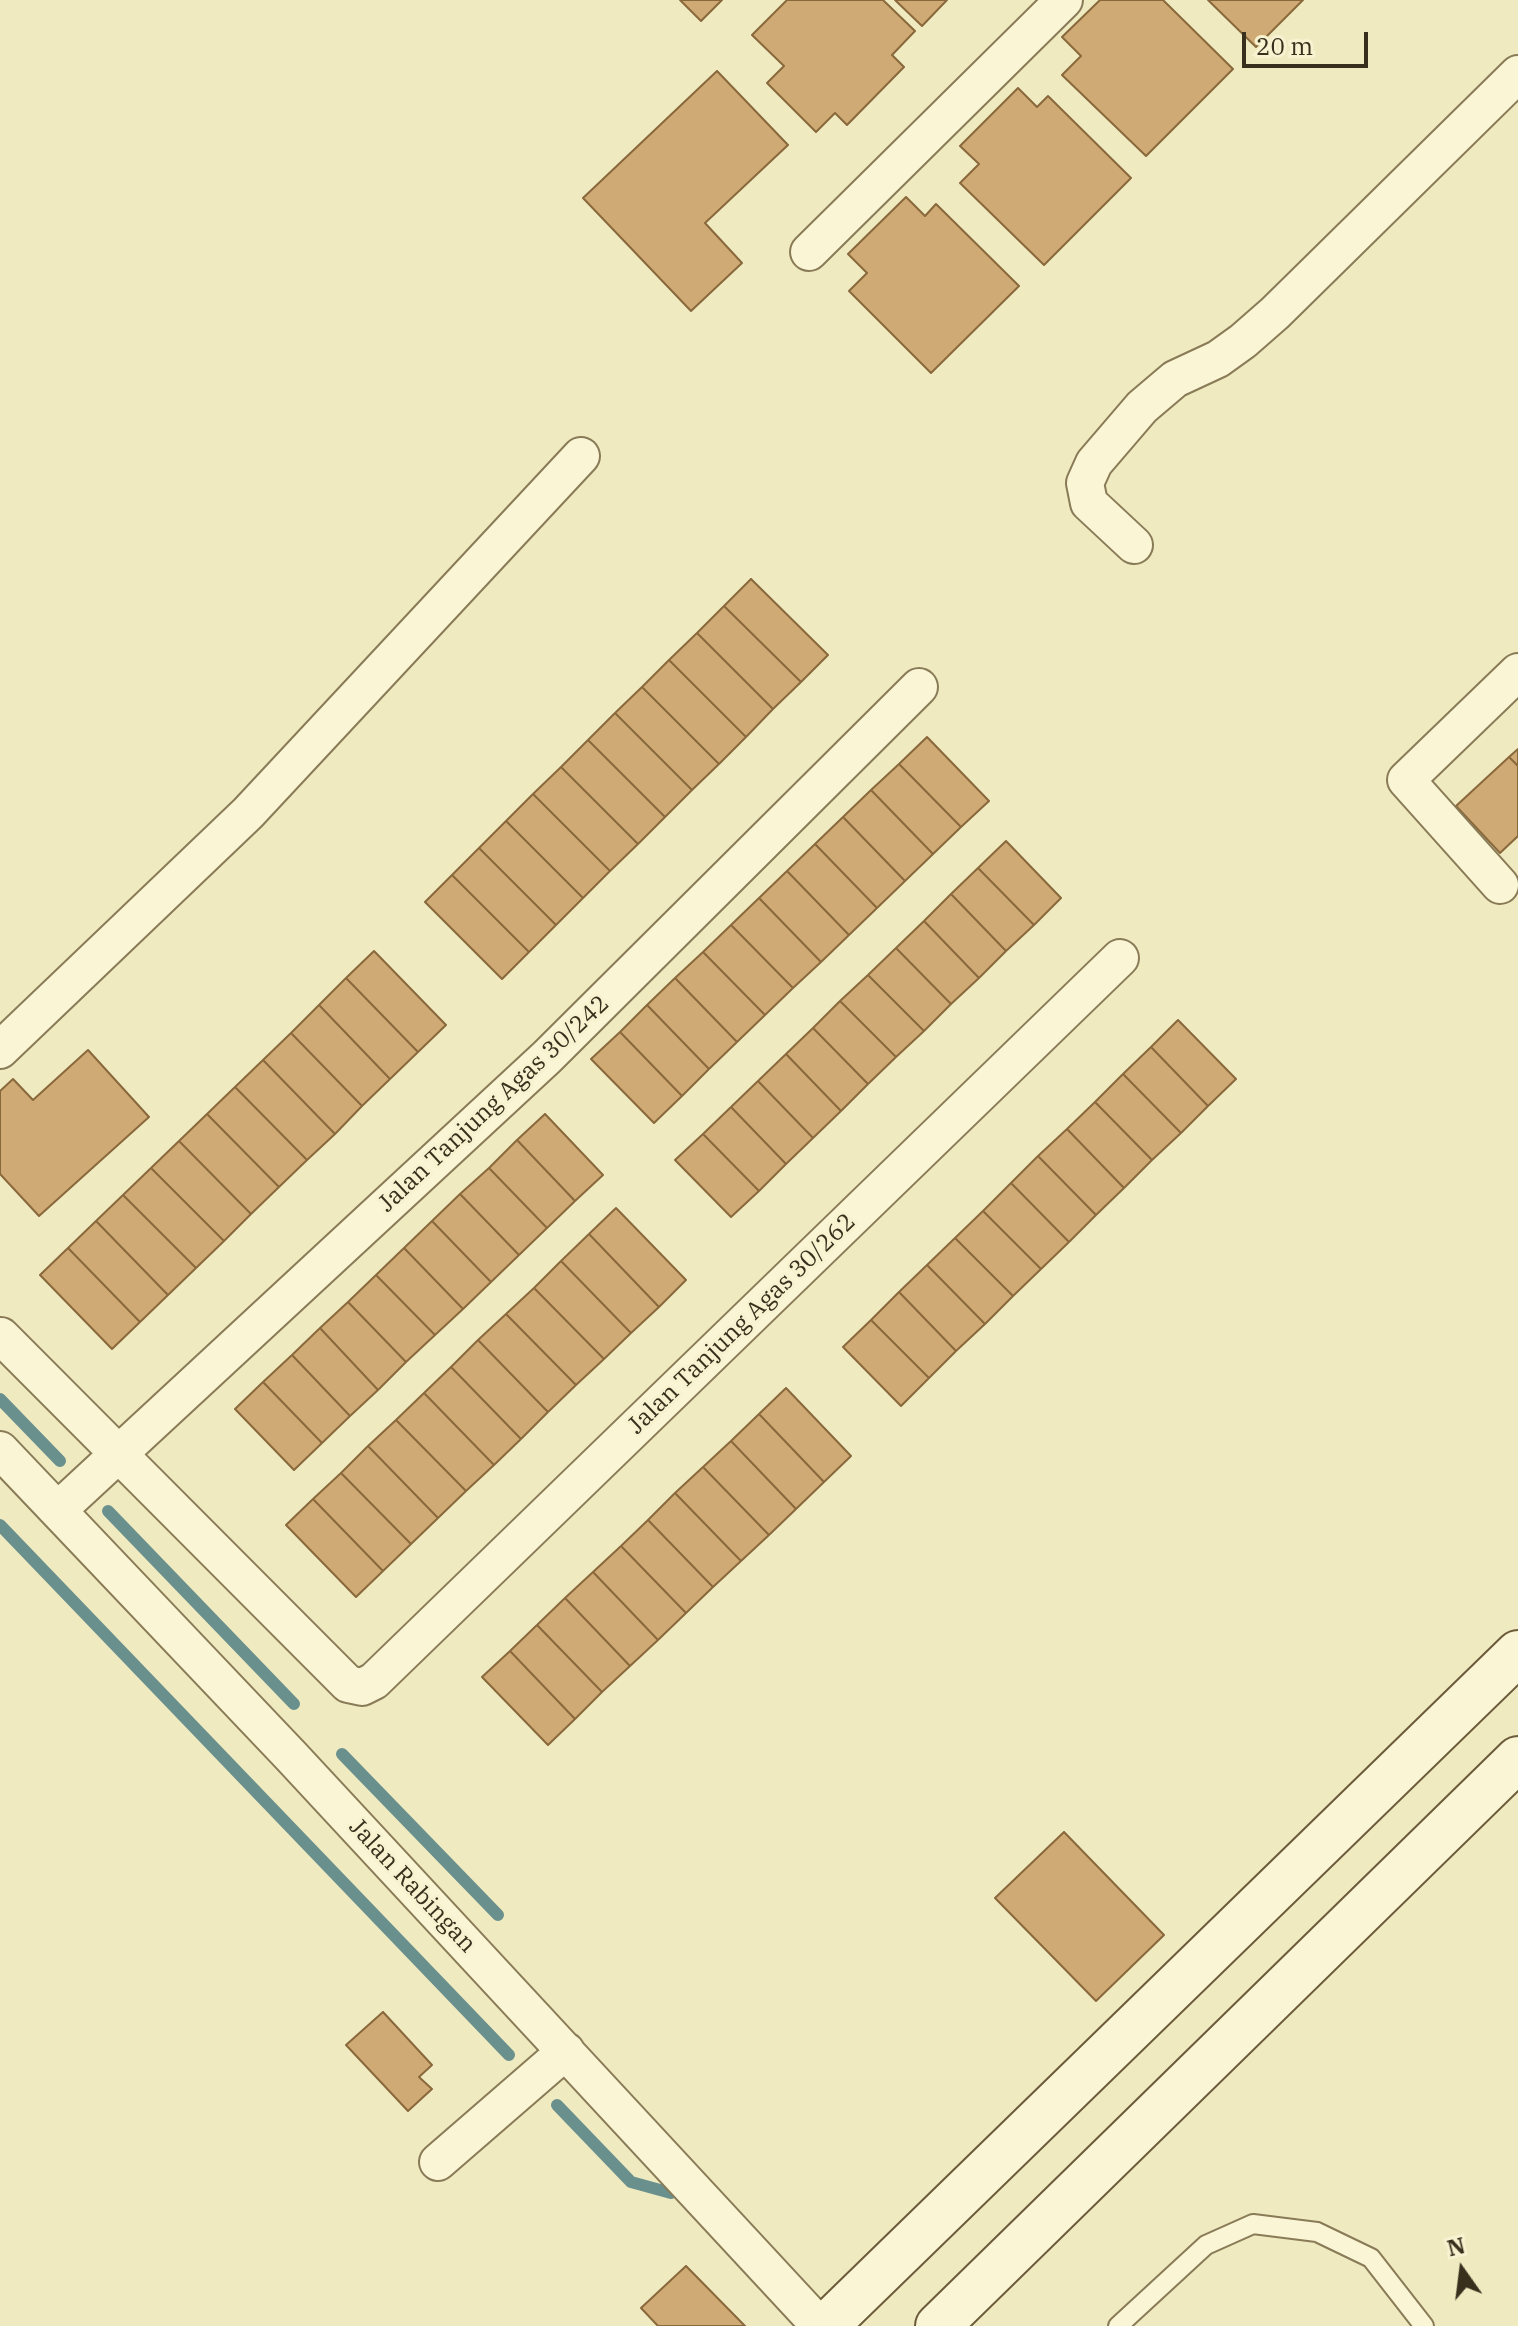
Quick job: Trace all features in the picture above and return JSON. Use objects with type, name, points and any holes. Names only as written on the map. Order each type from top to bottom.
[{"type":"street","points":[[809,252],[1064,0]]},
{"type":"street","points":[[1134,545],[1089,503],[1085,483],[1094,463],[1142,407],[1175,379],[1218,359],[1275,313],[1518,74]]},
{"type":"street","points":[[0,1050],[248,813],[581,456]]},
{"type":"street","points":[[1500,885],[1406,780],[1518,672]]},
{"type":"street","name":"Jalan Tanjung Agas 30/242","points":[[58,1510],[547,1057],[919,687]]},
{"type":"street","name":"Jalan Tanjung Agas 30/262","points":[[119,1454],[348,1684],[362,1687],[374,1681],[1120,958]]},
{"type":"street","points":[[1,1336],[119,1454]]},
{"type":"street","name":"Jalan Rabingan","points":[[0,1450],[291,1756],[823,2326]]},
{"type":"street","points":[[823,2326],[1518,1653]]},
{"type":"street","points":[[938,2326],[1518,1759]]},
{"type":"street","points":[[438,2162],[566,2051]]},
{"type":"lane","points":[[1118,2326],[1206,2245],[1253,2224],[1317,2232],[1371,2258],[1424,2326]]},
{"type":"building","points":[[680,0],[722,0],[701,21]]},
{"type":"building","points":[[787,0],[883,0],[915,31],[892,55],[904,67],[847,125],[835,113],[816,132],[767,83],[784,66],[752,35]]},
{"type":"building","points":[[895,0],[947,0],[922,26]]},
{"type":"building","points":[[1100,0],[1163,0],[1233,69],[1146,156],[1062,75],[1081,56],[1062,37]]},
{"type":"building","points":[[1208,0],[1303,0],[1256,47]]},
{"type":"building","points":[[717,71],[788,145],[705,223],[742,263],[691,311],[583,198]]},
{"type":"building","points":[[1018,88],[1037,107],[1048,96],[1131,178],[1044,265],[960,183],[979,164],[960,146]]},
{"type":"building","points":[[906,197],[925,216],[936,204],[1019,286],[931,373],[849,291],[867,273],[848,254]]},
{"type":"building","points":[[751,579],[828,655],[801,682],[724,606]]},
{"type":"building","points":[[724,606],[801,682],[773,709],[697,633]]},
{"type":"building","points":[[697,633],[773,709],[746,737],[669,660]]},
{"type":"building","points":[[669,660],[746,737],[719,764],[642,687]]},
{"type":"building","points":[[642,687],[719,764],[692,790],[615,713]]},
{"type":"building","points":[[615,713],[692,790],[665,817],[588,740]]},
{"type":"building","points":[[927,737],[989,801],[961,827],[899,764]]},
{"type":"building","points":[[588,740],[665,817],[638,844],[561,767]]},
{"type":"building","points":[[1518,749],[1518,766],[1509,757]]},
{"type":"building","points":[[1509,757],[1518,766],[1518,836],[1500,853],[1456,806]]},
{"type":"building","points":[[899,764],[961,827],[933,854],[871,790]]},
{"type":"building","points":[[561,767],[638,844],[610,871],[533,794]]},
{"type":"building","points":[[871,790],[933,854],[905,881],[843,817]]},
{"type":"building","points":[[533,794],[610,871],[583,898],[506,821]]},
{"type":"building","points":[[843,817],[905,881],[877,908],[815,844]]},
{"type":"building","points":[[506,821],[583,898],[556,925],[479,848]]},
{"type":"building","points":[[1006,841],[1061,898],[1034,925],[978,868]]},
{"type":"building","points":[[815,844],[877,908],[849,935],[787,871]]},
{"type":"building","points":[[479,848],[556,925],[529,952],[452,875]]},
{"type":"building","points":[[978,868],[1034,925],[1006,951],[951,894]]},
{"type":"building","points":[[787,871],[849,935],[821,962],[759,898]]},
{"type":"building","points":[[452,875],[529,952],[502,979],[425,902]]},
{"type":"building","points":[[951,894],[1006,951],[979,978],[924,921]]},
{"type":"building","points":[[759,898],[821,962],[793,988],[731,925]]},
{"type":"building","points":[[924,921],[979,978],[951,1004],[896,948]]},
{"type":"building","points":[[731,925],[793,988],[765,1015],[703,952]]},
{"type":"building","points":[[896,948],[951,1004],[924,1031],[868,975]]},
{"type":"building","points":[[374,951],[446,1025],[418,1052],[346,978]]},
{"type":"building","points":[[703,952],[765,1015],[737,1042],[675,978]]},
{"type":"building","points":[[868,975],[924,1031],[896,1057],[840,1001]]},
{"type":"building","points":[[346,978],[418,1052],[390,1079],[319,1005]]},
{"type":"building","points":[[675,978],[737,1042],[709,1069],[647,1005]]},
{"type":"building","points":[[840,1001],[896,1057],[868,1084],[813,1028]]},
{"type":"building","points":[[319,1005],[390,1079],[362,1106],[291,1033]]},
{"type":"building","points":[[647,1005],[709,1069],[682,1096],[620,1032]]},
{"type":"building","points":[[1178,1020],[1236,1079],[1208,1106],[1151,1047]]},
{"type":"building","points":[[813,1028],[868,1084],[841,1111],[786,1054]]},
{"type":"building","points":[[620,1032],[682,1096],[654,1123],[591,1059]]},
{"type":"building","points":[[291,1033],[362,1106],[335,1134],[263,1060]]},
{"type":"building","points":[[1151,1047],[1208,1106],[1181,1133],[1123,1074]]},
{"type":"building","points":[[88,1050],[149,1117],[39,1216],[0,1174],[0,1091],[13,1079],[33,1100]]},
{"type":"building","points":[[786,1054],[841,1111],[813,1138],[758,1081]]},
{"type":"building","points":[[263,1060],[335,1134],[307,1160],[235,1087]]},
{"type":"building","points":[[1123,1074],[1181,1133],[1152,1160],[1095,1102]]},
{"type":"building","points":[[758,1081],[813,1138],[786,1164],[731,1107]]},
{"type":"building","points":[[235,1087],[307,1160],[279,1187],[207,1114]]},
{"type":"building","points":[[1095,1102],[1152,1160],[1124,1188],[1067,1129]]},
{"type":"building","points":[[731,1107],[786,1164],[759,1191],[703,1134]]},
{"type":"building","points":[[207,1114],[279,1187],[251,1214],[179,1141]]},
{"type":"building","points":[[545,1114],[603,1175],[575,1201],[517,1140]]},
{"type":"building","points":[[1067,1129],[1124,1188],[1096,1215],[1038,1156]]},
{"type":"building","points":[[703,1134],[759,1191],[731,1217],[675,1160]]},
{"type":"building","points":[[517,1140],[575,1201],[547,1228],[489,1168]]},
{"type":"building","points":[[179,1141],[251,1214],[224,1241],[151,1168]]},
{"type":"building","points":[[1038,1156],[1096,1215],[1069,1242],[1011,1183]]},
{"type":"building","points":[[151,1168],[224,1241],[196,1268],[123,1195]]},
{"type":"building","points":[[489,1168],[547,1228],[519,1255],[460,1194]]},
{"type":"building","points":[[1011,1183],[1069,1242],[1041,1269],[983,1211]]},
{"type":"building","points":[[460,1194],[519,1255],[491,1282],[432,1221]]},
{"type":"building","points":[[123,1195],[196,1268],[168,1295],[96,1221]]},
{"type":"building","points":[[616,1208],[686,1280],[659,1307],[589,1234]]},
{"type":"building","points":[[983,1211],[1041,1269],[1013,1296],[955,1238]]},
{"type":"building","points":[[96,1221],[168,1295],[140,1322],[68,1248]]},
{"type":"building","points":[[432,1221],[491,1282],[463,1309],[404,1248]]},
{"type":"building","points":[[589,1234],[659,1307],[631,1333],[561,1261]]},
{"type":"building","points":[[955,1238],[1013,1296],[985,1324],[927,1265]]},
{"type":"building","points":[[68,1248],[140,1322],[112,1349],[40,1275]]},
{"type":"building","points":[[404,1248],[463,1309],[435,1335],[376,1275]]},
{"type":"building","points":[[561,1261],[631,1333],[604,1359],[534,1288]]},
{"type":"building","points":[[927,1265],[985,1324],[956,1351],[899,1292]]},
{"type":"building","points":[[376,1275],[435,1335],[406,1362],[348,1302]]},
{"type":"building","points":[[534,1288],[604,1359],[576,1385],[506,1314]]},
{"type":"building","points":[[899,1292],[956,1351],[929,1378],[871,1320]]},
{"type":"building","points":[[348,1302],[406,1362],[378,1390],[320,1328]]},
{"type":"building","points":[[506,1314],[576,1385],[548,1412],[478,1340]]},
{"type":"building","points":[[871,1320],[929,1378],[901,1406],[843,1347]]},
{"type":"building","points":[[320,1328],[378,1390],[350,1416],[292,1355]]},
{"type":"building","points":[[478,1340],[548,1412],[521,1439],[451,1367]]},
{"type":"building","points":[[292,1355],[350,1416],[322,1443],[263,1382]]},
{"type":"building","points":[[451,1367],[521,1439],[494,1465],[424,1393]]},
{"type":"building","points":[[263,1382],[322,1443],[294,1470],[235,1409]]},
{"type":"building","points":[[786,1388],[851,1456],[824,1482],[759,1414]]},
{"type":"building","points":[[424,1393],[494,1465],[466,1491],[396,1420]]},
{"type":"building","points":[[759,1414],[824,1482],[796,1509],[731,1441]]},
{"type":"building","points":[[396,1420],[466,1491],[438,1518],[368,1446]]},
{"type":"building","points":[[731,1441],[796,1509],[769,1535],[703,1467]]},
{"type":"building","points":[[368,1446],[438,1518],[411,1544],[341,1473]]},
{"type":"building","points":[[703,1467],[769,1535],[741,1561],[675,1493]]},
{"type":"building","points":[[341,1473],[411,1544],[383,1571],[313,1499]]},
{"type":"building","points":[[675,1493],[741,1561],[713,1587],[648,1520]]},
{"type":"building","points":[[313,1499],[383,1571],[356,1597],[286,1525]]},
{"type":"building","points":[[648,1520],[713,1587],[686,1613],[621,1546]]},
{"type":"building","points":[[621,1546],[686,1613],[658,1640],[593,1572]]},
{"type":"building","points":[[593,1572],[658,1640],[630,1666],[565,1598]]},
{"type":"building","points":[[565,1598],[630,1666],[602,1692],[537,1625]]},
{"type":"building","points":[[537,1625],[602,1692],[575,1719],[510,1651]]},
{"type":"building","points":[[510,1651],[575,1719],[548,1745],[482,1677]]},
{"type":"building","points":[[1064,1832],[1164,1935],[1096,2001],[995,1898]]},
{"type":"building","points":[[383,2012],[432,2065],[419,2077],[432,2089],[408,2111],[346,2045]]},
{"type":"building","points":[[686,2266],[745,2326],[658,2326],[641,2308]]},
{"type":"waterway","points":[[0,1399],[60,1461]]},
{"type":"waterway","points":[[108,1511],[294,1704]]},
{"type":"waterway","points":[[0,1525],[509,2055]]},
{"type":"waterway","points":[[342,1754],[498,1915]]},
{"type":"waterway","points":[[557,2105],[631,2182],[671,2193]]}]
